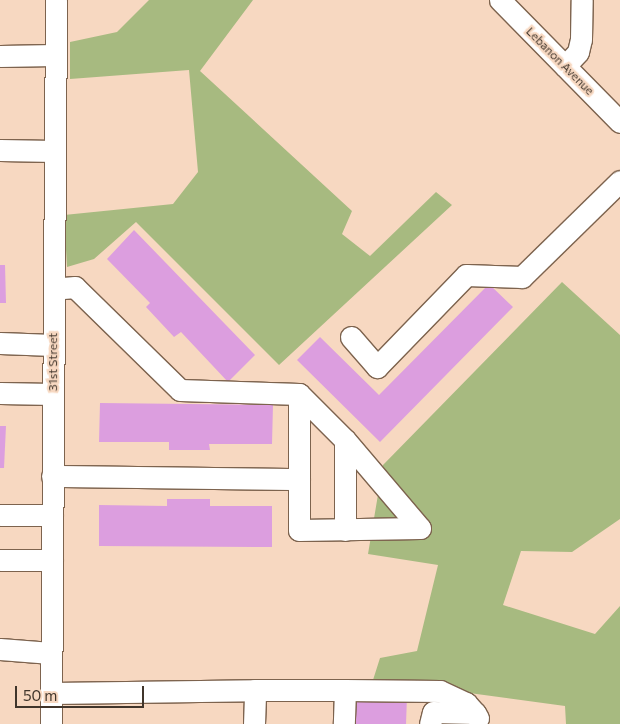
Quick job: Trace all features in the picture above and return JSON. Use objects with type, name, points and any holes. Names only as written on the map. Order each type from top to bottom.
[{"type":"street","name":"31st Street","points":[[51,724],[56,0]]},
{"type":"street","name":"Lebanon Avenue","points":[[500,0],[620,122]]},
{"type":"street","points":[[565,66],[578,52],[582,39],[582,0]]},
{"type":"street","points":[[0,56],[55,55]]},
{"type":"street","points":[[0,150],[54,151]]},
{"type":"street","points":[[351,337],[377,367],[466,275],[522,277],[620,181]]},
{"type":"street","points":[[54,289],[75,287],[180,390],[299,394],[345,440],[420,528],[299,530],[299,394]]},
{"type":"street","points":[[0,343],[53,345]]},
{"type":"street","points":[[0,393],[53,394]]},
{"type":"street","points":[[345,440],[345,530]]},
{"type":"street","points":[[52,476],[299,479]]},
{"type":"street","points":[[0,515],[52,515]]},
{"type":"street","points":[[0,560],[52,560]]},
{"type":"street","points":[[0,648],[51,653]]},
{"type":"street","points":[[254,724],[255,690]]},
{"type":"street","points":[[52,693],[255,690],[440,691],[466,702],[476,718]]},
{"type":"street","points":[[344,724],[345,690]]},
{"type":"street","points":[[430,724],[433,712],[476,718]]},
{"type":"green space","points":[[149,0],[253,0],[200,71],[352,211],[342,234],[370,256],[436,192],[452,205],[279,365],[136,222],[94,259],[67,267],[64,215],[173,204],[198,172],[189,70],[70,79],[70,42],[117,32]]},
{"type":"green space","points":[[562,282],[620,335],[620,519],[572,552],[521,551],[503,605],[595,634],[620,606],[620,724],[566,724],[565,706],[373,680],[380,658],[417,651],[438,565],[368,554],[383,465]]},
{"type":"building","points":[[134,230],[255,355],[228,382],[181,332],[174,337],[146,307],[150,303],[107,259]]},
{"type":"building","points":[[0,265],[5,265],[6,303],[0,303]]},
{"type":"building","points":[[489,284],[513,307],[380,442],[297,360],[320,337],[379,395]]},
{"type":"building","points":[[100,403],[273,405],[272,444],[209,444],[210,450],[169,450],[169,442],[99,442]]},
{"type":"building","points":[[0,426],[6,426],[4,468],[0,468]]},
{"type":"building","points":[[167,499],[210,499],[210,506],[272,506],[272,547],[99,546],[99,505],[167,506]]},
{"type":"building","points":[[356,695],[407,697],[406,724],[355,724]]}]
